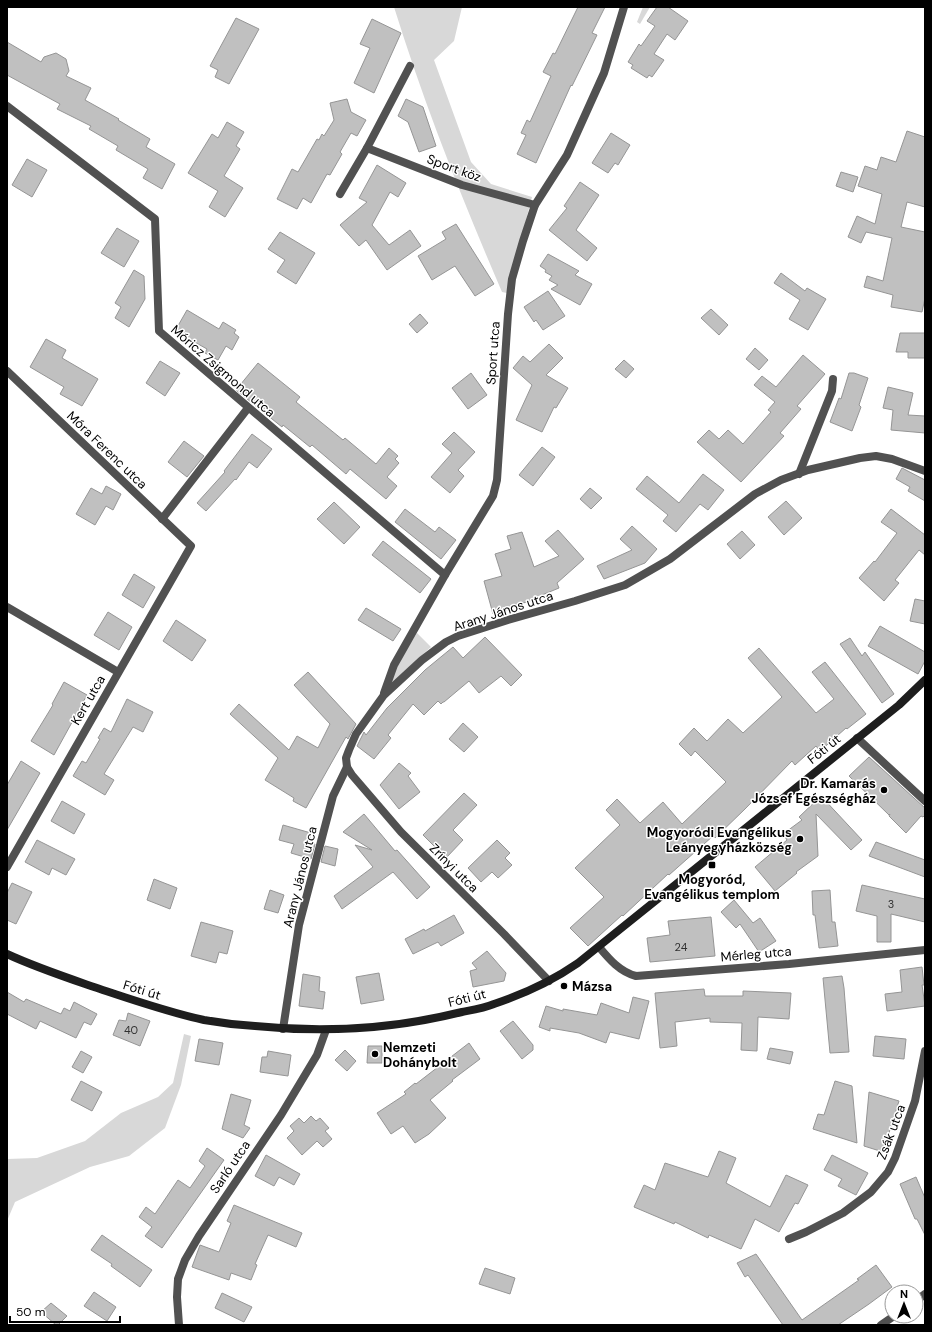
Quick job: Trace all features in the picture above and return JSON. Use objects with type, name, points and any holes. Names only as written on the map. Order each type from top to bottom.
[{"type":"main road","name":"Fóti út","points":[[7,954],[40,968],[145,1004],[204,1020],[283,1029],[326,1030],[408,1023],[444,1017],[493,1005],[522,994],[549,981],[578,963],[899,705],[925,680]]},
{"type":"street","name":"Sport utca","points":[[384,695],[394,665],[496,489],[508,314],[512,279],[523,241],[536,206],[566,155],[604,73],[624,7]]},
{"type":"street","points":[[340,194],[367,148],[410,66]]},
{"type":"street","name":"Móricz Zsigmond utca","points":[[7,106],[155,219],[159,331],[445,575]]},
{"type":"street","name":"Sport köz","points":[[367,148],[462,185],[536,206]]},
{"type":"street","name":"Móra Ferenc utca","points":[[7,371],[191,546]]},
{"type":"street","points":[[799,474],[832,391],[833,379]]},
{"type":"street","points":[[162,519],[248,408]]},
{"type":"street","name":"Arany János utca","points":[[283,1029],[299,924],[333,796],[347,767],[346,758],[356,734],[384,695],[422,660],[446,642],[472,631],[574,601],[625,584],[670,559],[755,494],[781,480],[808,470],[860,458],[876,456],[892,459],[925,471]]},
{"type":"street","name":"Kert utca","points":[[7,867],[191,546]]},
{"type":"street","points":[[7,607],[118,672]]},
{"type":"street","name":"Fóti út","points":[[857,738],[925,801]]},
{"type":"street","name":"Zrínyi utca","points":[[347,767],[352,775],[401,832],[549,981]]},
{"type":"street","name":"Mérleg utca","points":[[599,947],[617,966],[628,974],[636,976],[789,964],[925,950]]},
{"type":"street","name":"Sarló utca","points":[[179,1325],[177,1297],[178,1279],[185,1260],[199,1236],[281,1114],[305,1075],[317,1055],[326,1030]]},
{"type":"street","name":"Zsák utca","points":[[789,1239],[825,1223],[848,1210],[871,1192],[888,1172],[895,1158],[915,1101],[925,1051]]},
{"type":"shaded area","points":[[394,7],[462,7],[454,41],[434,60],[471,162],[491,184],[532,197],[507,293],[502,292],[458,187],[418,79]]},
{"type":"shaded area","points":[[643,7],[650,7],[640,24],[637,22]]},
{"type":"shaded area","points":[[417,633],[431,647],[391,683],[398,663]]},
{"type":"shaded area","points":[[184,1034],[191,1036],[181,1085],[165,1128],[129,1156],[90,1167],[15,1202],[7,1221],[7,1159],[37,1158],[85,1141],[121,1113],[158,1097],[173,1083]]},
{"type":"building","points":[[578,7],[605,7],[592,33],[597,35],[572,86],[571,85],[536,163],[517,154],[526,135],[521,133],[527,120],[530,122],[551,76],[543,72],[553,53],[555,54]]},
{"type":"building","points":[[657,7],[668,7],[688,21],[675,40],[667,34],[654,54],[664,60],[652,77],[649,75],[647,78],[631,68],[633,65],[628,62],[639,44],[641,46],[655,26],[647,21]]},
{"type":"building","points":[[236,18],[259,29],[229,84],[215,77],[218,70],[210,66]]},
{"type":"building","points":[[372,19],[401,33],[374,93],[354,83],[370,48],[360,44]]},
{"type":"building","points":[[7,42],[41,62],[44,57],[56,53],[66,59],[69,71],[66,76],[91,88],[85,100],[119,119],[118,120],[150,139],[146,147],[175,164],[162,189],[143,178],[148,169],[116,150],[118,146],[89,129],[91,126],[57,109],[60,104],[7,75]]},
{"type":"building","points":[[347,99],[351,112],[366,120],[357,136],[351,133],[340,152],[342,154],[330,175],[327,174],[311,203],[303,198],[297,209],[277,199],[292,169],[298,172],[317,139],[319,140],[322,134],[324,136],[334,120],[330,103]]},
{"type":"building","points":[[406,99],[423,107],[436,146],[419,152],[408,122],[398,116]]},
{"type":"building","points":[[227,122],[244,132],[236,146],[240,149],[224,176],[243,188],[225,217],[209,207],[218,191],[188,173],[212,134],[218,138]]},
{"type":"building","points":[[907,131],[925,137],[925,207],[907,202],[901,227],[925,232],[925,298],[922,312],[891,307],[893,295],[864,287],[867,276],[883,281],[892,238],[866,232],[861,243],[848,237],[857,216],[875,224],[882,194],[858,186],[865,166],[877,170],[881,157],[896,162]]},
{"type":"building","points":[[611,133],[630,145],[618,165],[615,163],[608,173],[592,163]]},
{"type":"building","points":[[27,159],[47,170],[32,197],[12,185]]},
{"type":"building","points":[[377,165],[406,183],[398,197],[390,192],[372,225],[389,245],[410,230],[421,246],[387,270],[366,240],[359,246],[340,225],[367,202],[359,198]]},
{"type":"building","points":[[841,172],[858,177],[853,192],[836,186]]},
{"type":"building","points":[[580,182],[599,195],[576,230],[597,248],[587,261],[549,230],[567,208],[564,206]]},
{"type":"building","points":[[456,224],[494,284],[475,296],[455,266],[432,280],[418,256],[446,239],[442,232]]},
{"type":"building","points":[[117,228],[139,241],[124,267],[101,253]]},
{"type":"building","points":[[280,232],[315,253],[296,284],[277,272],[285,260],[268,249]]},
{"type":"building","points":[[548,254],[579,271],[575,275],[592,284],[580,305],[551,289],[558,285],[549,280],[552,276],[545,272],[546,270],[540,266]]},
{"type":"building","points":[[134,270],[144,276],[145,299],[129,327],[115,318],[121,307],[115,303]]},
{"type":"building","points":[[781,273],[805,291],[807,288],[826,299],[808,330],[789,319],[800,300],[774,283]]},
{"type":"building","points":[[548,291],[565,316],[543,330],[536,320],[534,322],[524,307]]},
{"type":"building","points":[[711,309],[728,325],[719,335],[701,318]]},
{"type":"building","points":[[187,310],[219,329],[223,322],[236,330],[234,333],[239,337],[232,350],[226,346],[218,360],[205,353],[207,349],[175,331]]},
{"type":"building","points":[[420,314],[428,323],[417,333],[409,324]]},
{"type":"building","points":[[900,333],[925,333],[925,358],[908,358],[908,352],[896,352]]},
{"type":"building","points":[[46,339],[66,350],[62,358],[98,379],[82,406],[60,394],[64,387],[30,367]]},
{"type":"building","points":[[549,344],[563,358],[546,375],[568,388],[556,408],[554,407],[542,432],[516,420],[532,385],[513,368],[523,356],[530,362]]},
{"type":"building","points":[[755,348],[768,360],[759,370],[746,359]]},
{"type":"building","points":[[803,355],[825,374],[797,406],[801,409],[780,433],[784,436],[741,482],[697,442],[709,430],[719,439],[728,430],[743,444],[771,412],[768,410],[775,402],[754,385],[762,376],[776,387]]},
{"type":"building","points":[[624,360],[634,369],[626,378],[615,369]]},
{"type":"building","points":[[160,361],[180,373],[165,396],[146,383]]},
{"type":"building","points":[[258,363],[300,397],[296,402],[343,440],[345,438],[376,464],[389,448],[398,456],[395,459],[399,463],[387,477],[397,486],[386,499],[350,469],[346,474],[312,445],[310,447],[283,425],[282,427],[236,390]]},
{"type":"building","points":[[471,373],[487,395],[468,409],[452,388]]},
{"type":"building","points":[[849,373],[854,373],[868,378],[859,405],[861,407],[852,431],[830,422],[839,398],[841,399]]},
{"type":"building","points":[[888,387],[913,393],[908,415],[925,416],[925,433],[891,430],[893,410],[883,408]]},
{"type":"building","points":[[454,432],[475,452],[458,470],[464,476],[450,493],[431,477],[452,453],[442,444]]},
{"type":"building","points":[[252,434],[272,449],[257,468],[249,462],[236,480],[235,479],[206,511],[197,503],[225,472],[224,471]]},
{"type":"building","points":[[184,441],[204,456],[187,477],[168,462]]},
{"type":"building","points":[[542,447],[555,457],[533,486],[519,475]]},
{"type":"building","points":[[902,468],[925,480],[925,501],[908,491],[910,487],[896,479]]},
{"type":"building","points":[[703,474],[724,490],[708,510],[700,504],[676,532],[663,521],[668,515],[636,489],[647,476],[679,503]]},
{"type":"building","points":[[106,486],[121,494],[113,510],[106,506],[95,525],[76,514],[91,488],[102,494]]},
{"type":"building","points":[[590,488],[602,498],[591,509],[580,499]]},
{"type":"building","points":[[786,501],[802,518],[784,535],[768,517]]},
{"type":"building","points":[[334,502],[360,527],[344,544],[317,519]]},
{"type":"building","points":[[405,509],[435,532],[439,527],[456,540],[441,559],[395,522]]},
{"type":"building","points":[[891,509],[925,535],[925,555],[919,550],[895,580],[899,583],[884,601],[859,578],[874,561],[875,562],[897,533],[881,522]]},
{"type":"building","points":[[632,526],[657,549],[645,563],[604,579],[597,566],[632,550],[620,539]]},
{"type":"building","points":[[558,530],[584,559],[557,583],[559,588],[542,595],[543,597],[493,614],[484,581],[502,576],[495,554],[511,549],[507,536],[522,532],[534,567],[559,556],[545,541]]},
{"type":"building","points":[[742,531],[755,545],[740,559],[727,544]]},
{"type":"building","points":[[383,541],[431,579],[420,593],[372,555]]},
{"type":"building","points":[[134,574],[155,587],[143,608],[122,595]]},
{"type":"building","points":[[915,599],[925,601],[925,624],[910,621]]},
{"type":"building","points":[[366,608],[401,629],[393,641],[358,620]]},
{"type":"building","points":[[108,612],[132,627],[119,650],[94,635]]},
{"type":"building","points":[[176,620],[206,640],[192,661],[163,641]]},
{"type":"building","points":[[880,626],[925,652],[925,661],[918,674],[868,646]]},
{"type":"building","points":[[485,637],[522,675],[511,686],[501,676],[479,693],[469,681],[441,704],[438,701],[424,715],[413,704],[388,735],[391,738],[374,759],[357,746],[364,732],[366,735],[387,708],[425,670],[453,647],[463,658]]},
{"type":"building","points":[[850,638],[862,656],[865,652],[894,694],[882,703],[840,644]]},
{"type":"building","points":[[759,648],[816,713],[834,699],[812,672],[825,662],[866,714],[847,729],[846,728],[820,751],[816,746],[795,765],[792,761],[715,838],[713,836],[669,875],[668,874],[588,946],[570,928],[604,897],[575,868],[620,825],[606,810],[617,799],[640,823],[663,802],[682,824],[726,782],[695,751],[691,756],[679,744],[694,728],[707,741],[728,719],[743,733],[782,697],[748,658]]},
{"type":"building","points":[[308,672],[356,724],[348,739],[346,737],[306,808],[293,801],[294,798],[265,780],[278,758],[230,714],[239,704],[289,750],[297,736],[318,748],[330,724],[294,685]]},
{"type":"building","points":[[64,682],[87,695],[54,755],[31,741],[53,705],[52,704]]},
{"type":"building","points":[[127,699],[153,712],[143,732],[133,727],[104,774],[114,780],[105,795],[73,776],[82,761],[86,763],[100,739],[98,738],[104,728],[111,732]]},
{"type":"building","points":[[463,723],[478,737],[464,752],[449,739]]},
{"type":"building","name":"Dr. Kamarás József Egészségház","points":[[869,757],[925,808],[925,815],[923,817],[921,816],[906,833],[889,816],[890,814],[889,815],[849,776]]},
{"type":"building","points":[[21,761],[40,773],[7,830],[7,785]]},
{"type":"building","points":[[399,763],[411,773],[408,776],[420,792],[399,809],[380,785]]},
{"type":"building","points":[[464,793],[477,805],[453,830],[463,840],[446,858],[423,835]]},
{"type":"building","points":[[821,796],[862,840],[851,850],[816,814],[818,856],[796,872],[797,873],[775,891],[755,867],[787,840],[783,834],[802,820],[799,817]]},
{"type":"building","points":[[62,801],[85,814],[74,834],[51,821]]},
{"type":"building","points":[[364,814],[395,851],[397,850],[430,887],[417,899],[393,872],[342,909],[334,896],[373,867],[355,845],[372,850],[343,832]]},
{"type":"building","points":[[283,825],[311,833],[309,843],[315,844],[311,859],[291,853],[294,844],[279,840]]},
{"type":"building","points":[[37,840],[75,859],[66,875],[52,868],[49,875],[25,862]]},
{"type":"building","points":[[497,840],[510,853],[505,858],[512,865],[498,878],[492,872],[481,882],[468,868]]},
{"type":"building","points":[[876,842],[925,860],[925,877],[869,856]]},
{"type":"building","points":[[325,846],[338,849],[335,866],[321,862]]},
{"type":"building","points":[[154,879],[177,888],[170,909],[147,900]]},
{"type":"building","points":[[12,883],[32,892],[16,924],[7,920],[7,893]]},
{"type":"building","points":[[862,885],[925,899],[925,922],[891,914],[891,942],[877,942],[877,916],[856,911]]},
{"type":"building","points":[[270,890],[284,895],[278,913],[264,909]]},
{"type":"building","points":[[830,890],[832,922],[835,922],[838,946],[819,948],[815,915],[813,915],[812,891]]},
{"type":"building","points":[[734,900],[753,923],[760,918],[776,941],[759,952],[740,924],[736,928],[721,912]]},
{"type":"building","points":[[454,915],[464,933],[441,946],[438,942],[413,954],[405,939],[424,929],[425,931]]},
{"type":"building","points":[[711,917],[715,956],[650,962],[647,938],[670,935],[668,921]]},
{"type":"building","points":[[201,922],[233,931],[227,954],[219,952],[216,963],[191,956]]},
{"type":"building","points":[[487,951],[506,973],[504,981],[473,987],[470,971],[477,969],[472,963]]},
{"type":"building","points":[[922,967],[924,985],[922,985],[925,1006],[887,1011],[885,994],[902,992],[900,970]]},
{"type":"building","points":[[379,973],[384,1000],[361,1004],[356,977]]},
{"type":"building","points":[[303,974],[320,977],[319,991],[325,992],[323,1009],[299,1006]]},
{"type":"building","points":[[842,976],[849,1052],[830,1053],[823,978]]},
{"type":"building","points":[[704,989],[705,996],[743,996],[743,991],[791,993],[789,1019],[758,1017],[757,1051],[741,1050],[742,1023],[710,1022],[710,1018],[675,1022],[677,1046],[660,1048],[655,993]]},
{"type":"building","points":[[7,992],[24,1002],[26,999],[61,1014],[64,1008],[70,1011],[74,1002],[97,1014],[91,1025],[84,1022],[76,1038],[40,1021],[36,1029],[7,1014]]},
{"type":"building","points":[[633,997],[649,1001],[639,1039],[610,1032],[606,1043],[579,1033],[550,1028],[550,1031],[539,1027],[546,1006],[563,1011],[563,1009],[597,1015],[601,1003],[629,1013]]},
{"type":"building","points":[[128,1013],[150,1021],[140,1046],[113,1035],[119,1020],[126,1021]]},
{"type":"building","points":[[513,1021],[533,1045],[533,1050],[522,1059],[500,1031]]},
{"type":"building","points":[[875,1036],[906,1039],[904,1059],[873,1056]]},
{"type":"building","points":[[199,1039],[223,1043],[219,1065],[195,1061]]},
{"type":"building","points":[[469,1043],[480,1059],[452,1080],[453,1081],[430,1100],[446,1118],[429,1134],[415,1143],[403,1126],[391,1134],[377,1113],[406,1094],[404,1092],[415,1083],[416,1084]]},
{"type":"building","name":"Nemzeti Dohánybolt","points":[[368,1046],[382,1046],[382,1063],[367,1063]]},
{"type":"building","points":[[770,1048],[793,1052],[790,1064],[767,1059]]},
{"type":"building","points":[[345,1050],[356,1061],[347,1071],[335,1060]]},
{"type":"building","points":[[81,1051],[92,1057],[83,1073],[72,1067]]},
{"type":"building","points":[[268,1051],[291,1055],[288,1076],[260,1072],[262,1057],[267,1057]]},
{"type":"building","points":[[81,1081],[102,1092],[92,1111],[71,1100]]},
{"type":"building","points":[[835,1081],[852,1086],[857,1143],[813,1129],[818,1114],[824,1115]]},
{"type":"building","points":[[869,1092],[899,1101],[883,1152],[864,1146]]},
{"type":"building","points":[[231,1094],[251,1100],[244,1125],[250,1128],[243,1138],[222,1129]]},
{"type":"building","points":[[311,1116],[316,1121],[320,1118],[329,1128],[325,1131],[332,1139],[323,1147],[317,1141],[302,1155],[287,1138],[294,1131],[290,1126],[299,1118],[304,1123]]},
{"type":"building","points":[[207,1148],[224,1160],[162,1248],[145,1236],[152,1227],[139,1217],[146,1207],[155,1214],[178,1180],[190,1188],[205,1166],[199,1161]]},
{"type":"building","points":[[719,1151],[736,1158],[726,1183],[770,1207],[786,1175],[808,1185],[798,1204],[795,1203],[779,1232],[755,1219],[741,1249],[709,1235],[708,1238],[675,1222],[674,1224],[634,1207],[644,1185],[655,1190],[665,1163],[708,1177]]},
{"type":"building","points":[[266,1155],[300,1174],[294,1185],[279,1177],[274,1186],[255,1176]]},
{"type":"building","points":[[832,1155],[868,1173],[856,1195],[838,1186],[842,1179],[824,1170]]},
{"type":"building","points":[[916,1177],[925,1198],[925,1235],[917,1219],[915,1219],[900,1184]]},
{"type":"building","points":[[234,1205],[302,1233],[296,1247],[268,1235],[255,1264],[257,1265],[251,1280],[231,1273],[229,1280],[192,1267],[200,1245],[219,1252],[231,1223],[227,1221]]},
{"type":"building","points":[[102,1235],[152,1270],[140,1287],[111,1266],[112,1264],[91,1250]]},
{"type":"building","points":[[756,1254],[802,1320],[859,1280],[857,1279],[876,1265],[890,1284],[884,1284],[884,1293],[838,1325],[783,1325],[748,1275],[745,1277],[737,1263]]},
{"type":"building","points":[[485,1268],[515,1278],[510,1294],[479,1284]]},
{"type":"building","points":[[94,1292],[116,1307],[107,1321],[84,1306]]},
{"type":"building","points":[[222,1293],[252,1307],[244,1322],[215,1308]]},
{"type":"building","points":[[51,1303],[67,1316],[58,1325],[56,1325],[41,1312]]},
{"type":"place","name":"Dr. Kamarás József Egészségház","points":[[884,790]]},
{"type":"place","name":"Mogyoródi Evangélikus Leányegyházközség","points":[[800,839]]},
{"type":"place","name":"Mogyoród, Evangélikus templom","points":[[712,865]]},
{"type":"place","name":"Mázsa","points":[[564,986]]},
{"type":"place","name":"Nemzeti Dohánybolt","points":[[375,1054]]}]
